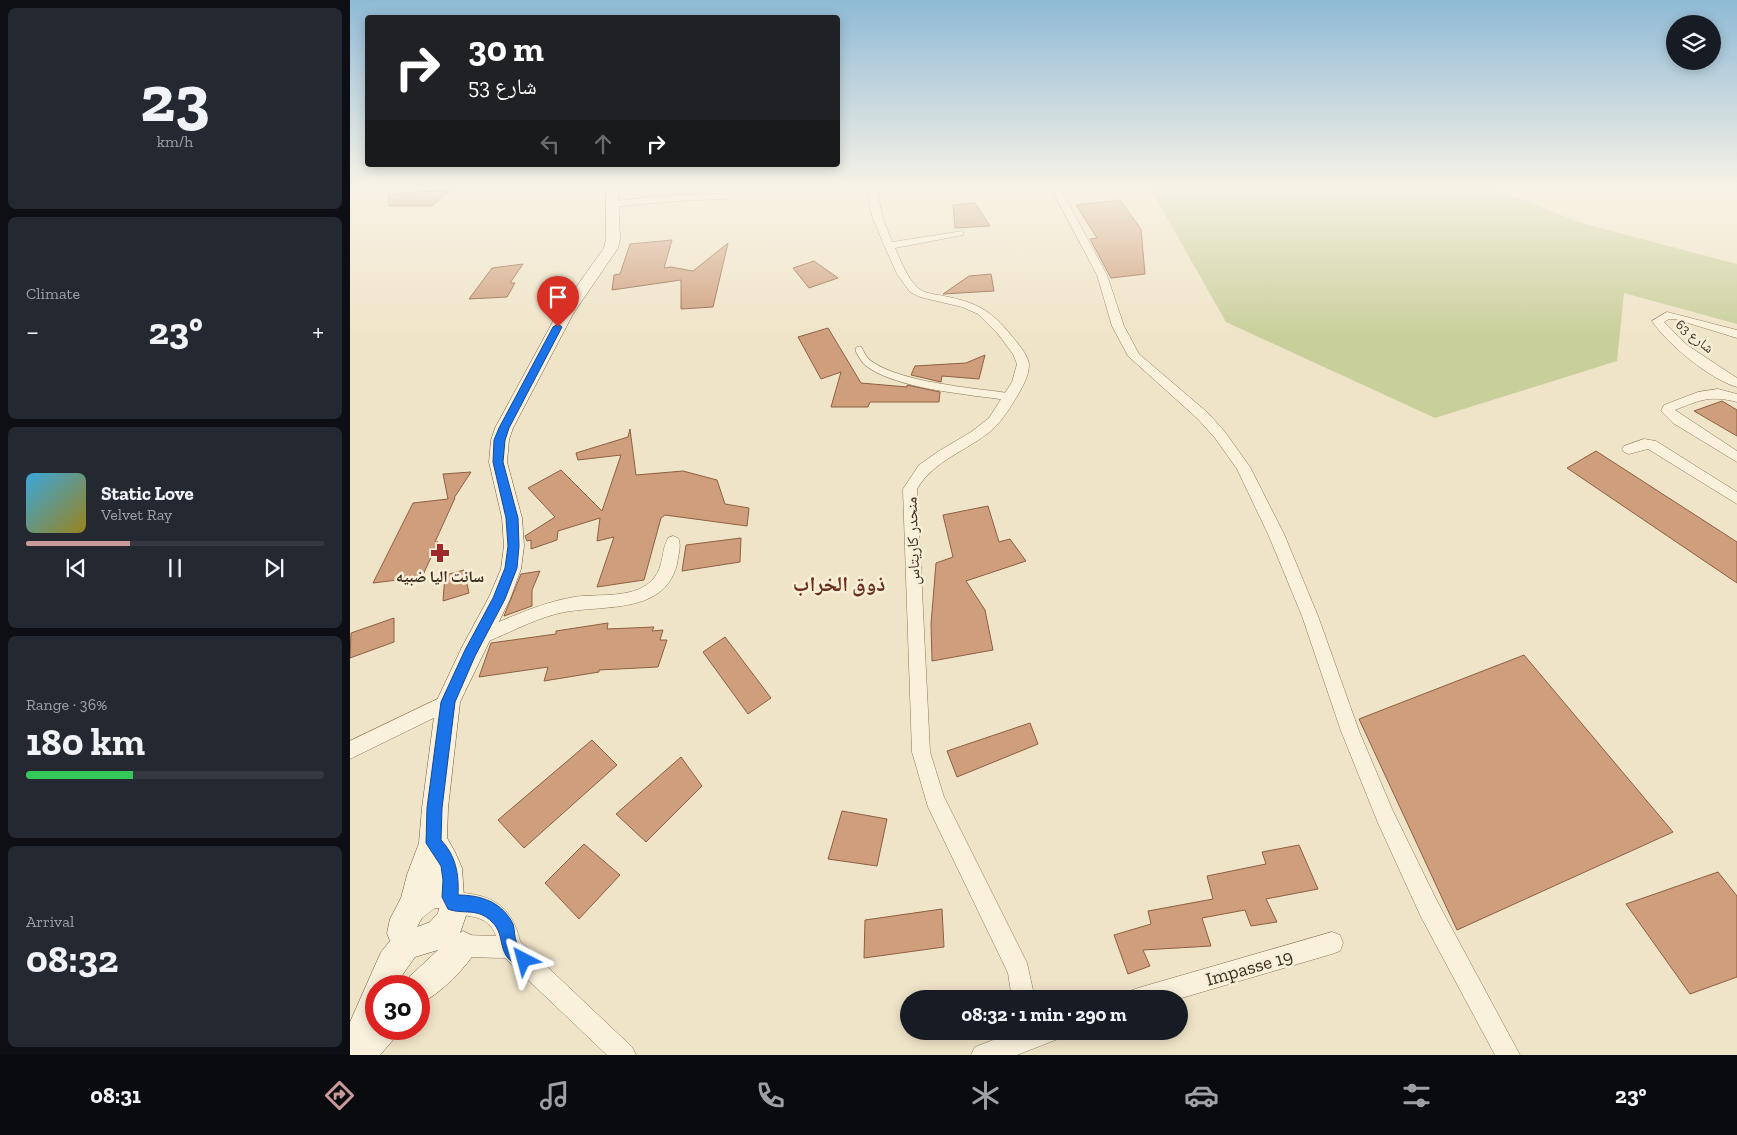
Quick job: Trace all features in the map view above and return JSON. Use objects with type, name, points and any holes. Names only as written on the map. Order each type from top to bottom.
[{"type":"street","points":[[413,907],[421,875],[434,843],[434,808],[448,702],[478,638],[499,599],[509,575],[512,561],[514,546],[512,518],[498,462],[500,440],[504,428],[556,330],[608,255],[613,237]]},
{"type":"street","name":"منحدر كاريتاس","points":[[885,237],[910,286],[914,290],[923,294],[970,305],[981,310],[995,321],[1023,362],[1022,376],[998,418],[974,437],[925,467],[915,478],[910,489],[921,752],[935,800],[1019,971],[1022,990]]},
{"type":"street","points":[[889,246],[936,237]]},
{"type":"street","points":[[1082,237],[1102,275],[1118,326],[1134,356],[1203,416],[1220,435],[1243,467],[1276,534],[1310,616],[1350,731],[1385,816],[1429,909],[1508,1055]]},
{"type":"street","name":"شارع 63","points":[[1737,334],[1676,316],[1667,315],[1658,321],[1677,343],[1737,383]]},
{"type":"street","points":[[1737,398],[1723,393],[1706,394],[1669,408],[1668,411],[1678,420],[1737,457]]},
{"type":"street","points":[[1629,448],[1651,444],[1737,499]]},
{"type":"street","points":[[478,638],[556,607],[638,597],[659,585],[672,559],[673,542]]},
{"type":"street","points":[[350,750],[448,702]]},
{"type":"street","points":[[426,975],[448,937],[452,916],[451,880],[448,865],[442,852],[434,843]]},
{"type":"street","points":[[510,947],[507,930],[499,916],[486,908],[452,900],[444,894],[429,896],[413,907],[405,917],[402,927],[402,936],[408,942],[417,943],[448,937],[510,947],[627,1054]]},
{"type":"street","points":[[386,975],[392,963],[408,942]]},
{"type":"street","name":"Impasse 19","points":[[1169,990],[1332,943]]},
{"type":"street","points":[[352,1055],[365,1024]]},
{"type":"street","points":[[359,1055],[372,1040]]},
{"type":"street","points":[[984,1055],[1012,1040]]},
{"type":"lane","points":[[859,350],[867,362],[886,372],[908,379],[1010,397]]},
{"type":"green space","points":[[1178,237],[1635,237],[1737,264],[1737,324],[1624,293],[1617,361],[1435,418],[1226,322]]},
{"type":"building","points":[[1142,237],[1145,274],[1111,278],[1090,239]]},
{"type":"building","points":[[672,240],[664,268],[671,267],[693,271],[728,243],[713,307],[681,309],[681,280],[612,290],[614,275],[620,274],[630,244]]},
{"type":"building","points":[[814,261],[838,278],[809,288],[793,268]]},
{"type":"building","points":[[523,264],[510,283],[515,283],[507,297],[469,299],[492,268]]},
{"type":"building","points":[[991,274],[994,291],[943,294],[969,276]]},
{"type":"building","points":[[828,328],[861,383],[907,387],[907,385],[940,392],[939,402],[870,402],[868,407],[831,407],[841,372],[821,379],[798,337]]},
{"type":"building","points":[[985,355],[979,379],[942,376],[941,382],[911,375],[915,366],[966,363]]},
{"type":"building","points":[[1722,401],[1737,410],[1737,436],[1694,411]]},
{"type":"building","points":[[630,429],[636,475],[683,471],[717,480],[725,504],[749,508],[747,526],[665,515],[661,518],[644,580],[597,587],[614,537],[597,541],[600,518],[558,531],[557,540],[531,549],[531,540],[527,541],[525,536],[555,517],[528,488],[561,470],[602,511],[621,455],[578,460],[576,453],[628,437]]},
{"type":"building","points":[[1596,451],[1737,542],[1737,583],[1567,468]]},
{"type":"building","points":[[471,472],[454,498],[435,542],[438,542],[422,577],[373,583],[413,503],[448,499],[443,474]]},
{"type":"building","points":[[988,506],[999,542],[1010,539],[1026,561],[966,581],[985,610],[993,650],[932,661],[931,624],[936,563],[953,557],[943,515]]},
{"type":"building","points":[[741,538],[740,562],[682,571],[686,545]]},
{"type":"building","points":[[464,570],[469,593],[443,601],[445,575]]},
{"type":"building","points":[[540,571],[532,590],[532,606],[504,616],[521,574]]},
{"type":"building","points":[[394,618],[394,642],[350,658],[351,633]]},
{"type":"building","points":[[608,623],[607,629],[654,627],[652,631],[663,630],[660,640],[667,640],[658,667],[599,670],[599,672],[544,681],[548,667],[479,677],[491,643],[556,634],[556,631]]},
{"type":"building","points":[[725,637],[771,698],[748,714],[703,652]]},
{"type":"building","points":[[1524,655],[1673,832],[1457,930],[1359,719]]},
{"type":"building","points":[[1030,723],[1038,744],[957,777],[947,751]]},
{"type":"building","points":[[592,740],[617,765],[524,848],[498,820]]},
{"type":"building","points":[[681,757],[702,786],[646,842],[616,814]]},
{"type":"building","points":[[842,811],[887,819],[877,866],[828,859]]},
{"type":"building","points":[[584,844],[620,875],[579,919],[545,883]]},
{"type":"building","points":[[1299,845],[1318,889],[1266,899],[1277,922],[1251,926],[1245,910],[1202,918],[1211,946],[1143,950],[1150,966],[1128,974],[1114,935],[1151,924],[1148,911],[1213,899],[1207,876],[1266,864],[1262,852]]},
{"type":"building","points":[[1718,872],[1737,896],[1737,977],[1690,994],[1626,904]]},
{"type":"building","points":[[942,909],[944,947],[864,958],[865,920]]},
{"type":"place","name":"سانت اليا ضبيه","points":[[440,553]]},
{"type":"district","name":"ذوق الخراب","points":[[839,584]]},
{"type":"route","points":[[524,960],[510,947],[507,930],[499,916],[486,908],[471,903],[453,903],[450,897],[451,880],[448,865],[442,852],[434,843],[434,808],[448,702],[470,654],[499,599],[511,568],[514,546],[512,518],[498,462],[500,440],[504,428],[543,352],[558,327]]}]
